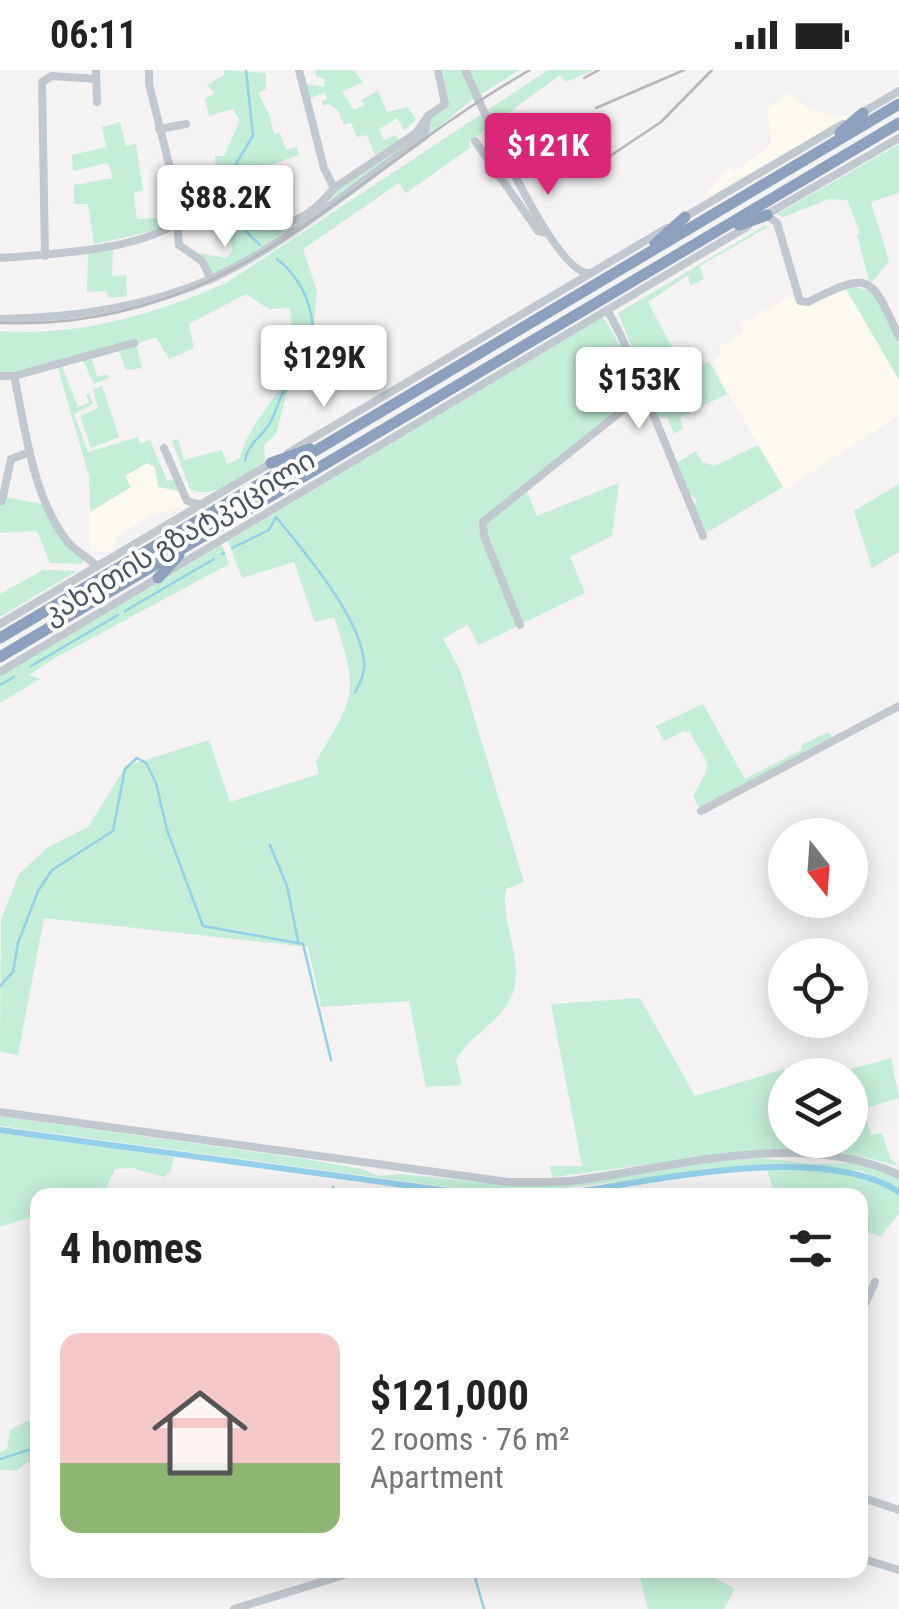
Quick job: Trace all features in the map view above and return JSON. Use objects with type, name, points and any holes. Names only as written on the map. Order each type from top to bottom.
[{"type":"highway","name":"კახეთის გზატკეცილი","points":[[0,638],[899,104]]},
{"type":"highway","points":[[820,152],[863,112]]},
{"type":"highway","name":"კახეთის გზატკეცილი","points":[[0,657],[898,124]]},
{"type":"highway","points":[[711,235],[766,214]]},
{"type":"highway","points":[[632,264],[686,216]]},
{"type":"highway","points":[[271,463],[337,439]]},
{"type":"highway","points":[[158,578],[187,546]]},
{"type":"highway","points":[[84,587],[97,566]]},
{"type":"street","points":[[149,70],[172,176],[179,245],[202,260],[211,278]]},
{"type":"street","points":[[299,70],[315,140],[334,188]]},
{"type":"street","points":[[252,217],[275,226],[290,222],[416,133],[428,116],[445,104],[438,70]]},
{"type":"street","points":[[466,71],[548,233],[572,268],[580,273],[594,272]]},
{"type":"street","points":[[45,256],[43,79],[96,74],[96,102]]},
{"type":"street","name":"კახეთის გზატკეცილი","points":[[0,624],[899,91]]},
{"type":"street","points":[[0,319],[105,311],[211,278],[279,239],[424,137],[428,116]]},
{"type":"street","points":[[159,129],[186,124]]},
{"type":"street","name":"კახეთის გზატკეცილი","points":[[0,672],[899,138]]},
{"type":"street","points":[[476,141],[538,231],[548,233]]},
{"type":"street","points":[[766,214],[777,223],[800,301],[808,302],[849,282],[863,282],[877,290],[899,337]]},
{"type":"street","points":[[0,258],[45,256],[136,239],[176,224]]},
{"type":"street","points":[[569,287],[572,268]]},
{"type":"street","points":[[608,311],[702,536]]},
{"type":"street","points":[[0,376],[14,376],[134,343]]},
{"type":"street","points":[[14,376],[30,452],[57,526],[70,546],[97,566]]},
{"type":"street","points":[[520,625],[484,536],[484,522],[644,394]]},
{"type":"street","points":[[164,448],[187,501],[202,505]]},
{"type":"street","points":[[2,501],[11,459],[30,452]]},
{"type":"street","points":[[701,811],[899,706]]},
{"type":"street","points":[[0,1112],[508,1182],[574,1180],[752,1154],[858,1160],[899,1175]]},
{"type":"street","points":[[868,1301],[876,1282]]},
{"type":"street","points":[[868,1500],[899,1510]]},
{"type":"street","points":[[868,1560],[899,1570]]},
{"type":"street","points":[[234,1609],[334,1578]]},
{"type":"shaded area","points":[[790,93],[806,107],[838,117],[851,115],[702,199],[728,167],[734,172],[766,149],[771,141],[768,108]]},
{"type":"shaded area","points":[[845,287],[899,380],[899,415],[785,490],[713,360],[722,355],[719,347],[743,332],[740,324],[791,296],[805,307]]},
{"type":"shaded area","points":[[147,463],[155,467],[159,487],[190,489],[184,507],[156,513],[119,535],[111,552],[90,551],[90,512],[131,487],[124,476]]},
{"type":"green space","points":[[224,70],[266,73],[266,89],[258,93],[274,134],[280,133],[286,150],[297,147],[299,155],[267,166],[271,180],[286,175],[293,195],[269,204],[264,194],[235,204],[244,218],[271,231],[289,226],[340,186],[425,130],[254,253],[212,275],[193,252],[226,258],[232,252],[230,231],[218,200],[215,156],[224,156],[240,120],[233,109],[209,116],[205,98],[215,94],[207,85],[224,75]]},
{"type":"green space","points":[[316,70],[354,70],[363,82],[342,92],[354,110],[364,105],[361,100],[378,91],[387,112],[408,107],[416,120],[404,130],[397,118],[379,129],[384,140],[396,135],[399,140],[375,155],[367,135],[357,137],[351,122],[344,125],[338,110],[329,104],[323,106],[325,92],[309,99],[306,84],[324,87],[325,79],[316,76]]},
{"type":"green space","points":[[443,70],[460,70],[464,76],[468,70],[520,70],[470,101],[427,137],[432,118],[448,104]]},
{"type":"green space","points":[[548,70],[594,70],[566,82],[560,75],[469,142],[471,147],[406,193],[399,183],[303,249],[317,291],[310,373],[289,386],[276,434],[264,445],[265,461],[229,484],[209,492],[190,489],[172,441],[178,439],[184,460],[222,450],[227,464],[240,458],[251,431],[292,367],[297,353],[283,348],[307,348],[308,339],[293,338],[290,308],[269,309],[246,294],[189,324],[194,348],[169,359],[156,337],[136,344],[142,368],[126,370],[119,351],[92,359],[97,377],[108,374],[109,378],[94,384],[82,358],[136,340],[0,374],[0,331],[58,330],[116,321],[226,283]]},
{"type":"green space","points":[[120,122],[126,146],[136,144],[143,190],[134,192],[137,219],[174,217],[174,222],[163,229],[94,244],[88,204],[74,204],[74,185],[113,178],[108,163],[73,171],[72,155],[106,147],[102,127]]},
{"type":"green space","points":[[899,144],[899,193],[871,202],[889,261],[873,281],[869,281],[857,235],[860,233],[847,200],[829,199],[783,217],[777,214]]},
{"type":"green space","points":[[769,226],[700,266],[704,279],[690,286],[688,275],[648,302],[675,353],[640,367],[618,313]]},
{"type":"green space","points":[[113,249],[112,276],[126,275],[127,296],[108,298],[107,291],[87,292],[88,252]]},
{"type":"green space","points":[[851,286],[874,292],[899,345],[899,380],[846,289]]},
{"type":"green space","points":[[603,317],[629,360],[636,394],[481,521],[518,626],[478,645],[468,624],[443,639],[460,670],[524,882],[506,889],[506,917],[515,961],[514,989],[503,1011],[456,1060],[462,1085],[426,1087],[409,1001],[321,1007],[308,947],[44,918],[18,1055],[0,1052],[1,920],[19,874],[47,848],[88,827],[126,766],[209,740],[230,802],[319,774],[316,761],[339,722],[349,693],[347,662],[334,617],[315,622],[294,562],[242,578],[228,541]]},
{"type":"green space","points":[[709,361],[727,394],[680,417],[683,428],[674,434],[667,417],[658,418],[649,391]]},
{"type":"green space","points":[[61,364],[78,407],[89,403],[89,393],[93,404],[74,414],[88,452],[138,437],[140,444],[150,440],[167,481],[174,479],[179,491],[158,487],[155,467],[147,463],[125,476],[131,487],[90,512],[89,476],[57,365]]},
{"type":"green space","points":[[102,386],[119,437],[91,448],[80,416],[98,408],[93,389]]},
{"type":"green space","points":[[758,445],[783,487],[706,533],[694,504],[697,501],[687,491],[677,463],[696,451],[702,462],[715,466]]},
{"type":"green space","points":[[619,483],[612,536],[570,557],[585,593],[521,624],[486,537],[488,522],[526,490],[537,516]]},
{"type":"green space","points":[[899,484],[899,552],[872,568],[854,511]]},
{"type":"green space","points":[[0,489],[6,490],[5,497],[42,504],[84,559],[82,564],[50,563],[37,531],[0,533]]},
{"type":"green space","points":[[222,545],[229,564],[55,658],[29,675],[40,679],[0,703],[0,676]]},
{"type":"green space","points":[[43,570],[77,571],[0,617],[0,594]]},
{"type":"green space","points":[[703,704],[745,779],[801,750],[802,744],[829,732],[832,737],[699,808],[693,796],[707,770],[705,759],[690,732],[664,741],[656,726]]},
{"type":"green space","points":[[640,998],[695,1096],[768,1074],[768,1152],[553,1177],[549,1166],[582,1166],[551,1004]]},
{"type":"green space","points":[[891,1058],[899,1098],[868,1107],[868,1064]]},
{"type":"green space","points":[[0,1116],[305,1159],[362,1169],[378,1176],[400,1174],[507,1185],[581,1183],[759,1158],[816,1164],[855,1163],[899,1178],[899,1189],[862,1171],[755,1165],[563,1188],[454,1188],[0,1126]]},
{"type":"green space","points":[[868,1125],[871,1135],[882,1133],[890,1158],[899,1166],[868,1158]]},
{"type":"green space","points":[[0,1132],[174,1157],[171,1170],[164,1177],[132,1168],[115,1169],[106,1188],[30,1188],[30,1217],[0,1227]]},
{"type":"green space","points":[[767,1170],[851,1175],[899,1193],[899,1213],[881,1236],[868,1233],[868,1188],[773,1188]]},
{"type":"green space","points":[[30,1421],[30,1463],[16,1471],[0,1470],[0,1452],[7,1449],[10,1430]]},
{"type":"green space","points":[[640,1578],[714,1578],[735,1589],[724,1609],[648,1609]]},
{"type":"waterway","points":[[246,70],[253,136],[235,167],[227,192],[234,216],[260,245]]},
{"type":"waterway","points":[[245,460],[270,423],[286,387],[306,361],[312,343],[311,316],[303,290],[277,259]]},
{"type":"waterway","points":[[232,548],[269,530],[276,517],[329,586],[353,626],[364,663],[355,692]]},
{"type":"waterway","points":[[125,611],[214,559]]},
{"type":"waterway","points":[[31,666],[118,615]]},
{"type":"waterway","points":[[0,685],[14,677]]},
{"type":"waterway","points":[[0,986],[13,972],[18,943],[38,891],[52,870],[113,831],[125,769],[137,758],[146,763],[156,783],[167,830],[203,926],[303,944],[331,1060]]},
{"type":"waterway","points":[[270,845],[287,886],[298,941]]},
{"type":"waterway","points":[[0,1130],[427,1188]]},
{"type":"waterway","points":[[601,1188],[684,1175],[780,1167],[825,1169],[865,1177],[899,1192]]},
{"type":"waterway","points":[[0,1459],[30,1450]]},
{"type":"waterway","points":[[475,1578],[484,1609]]},
{"type":"railway","points":[[0,323],[82,319],[156,302],[222,274],[284,239],[464,111],[530,70]]},
{"type":"railway","points":[[584,78],[599,70]]},
{"type":"railway","points":[[596,108],[684,70]]},
{"type":"railway","points":[[592,168],[661,122],[712,70]]}]
